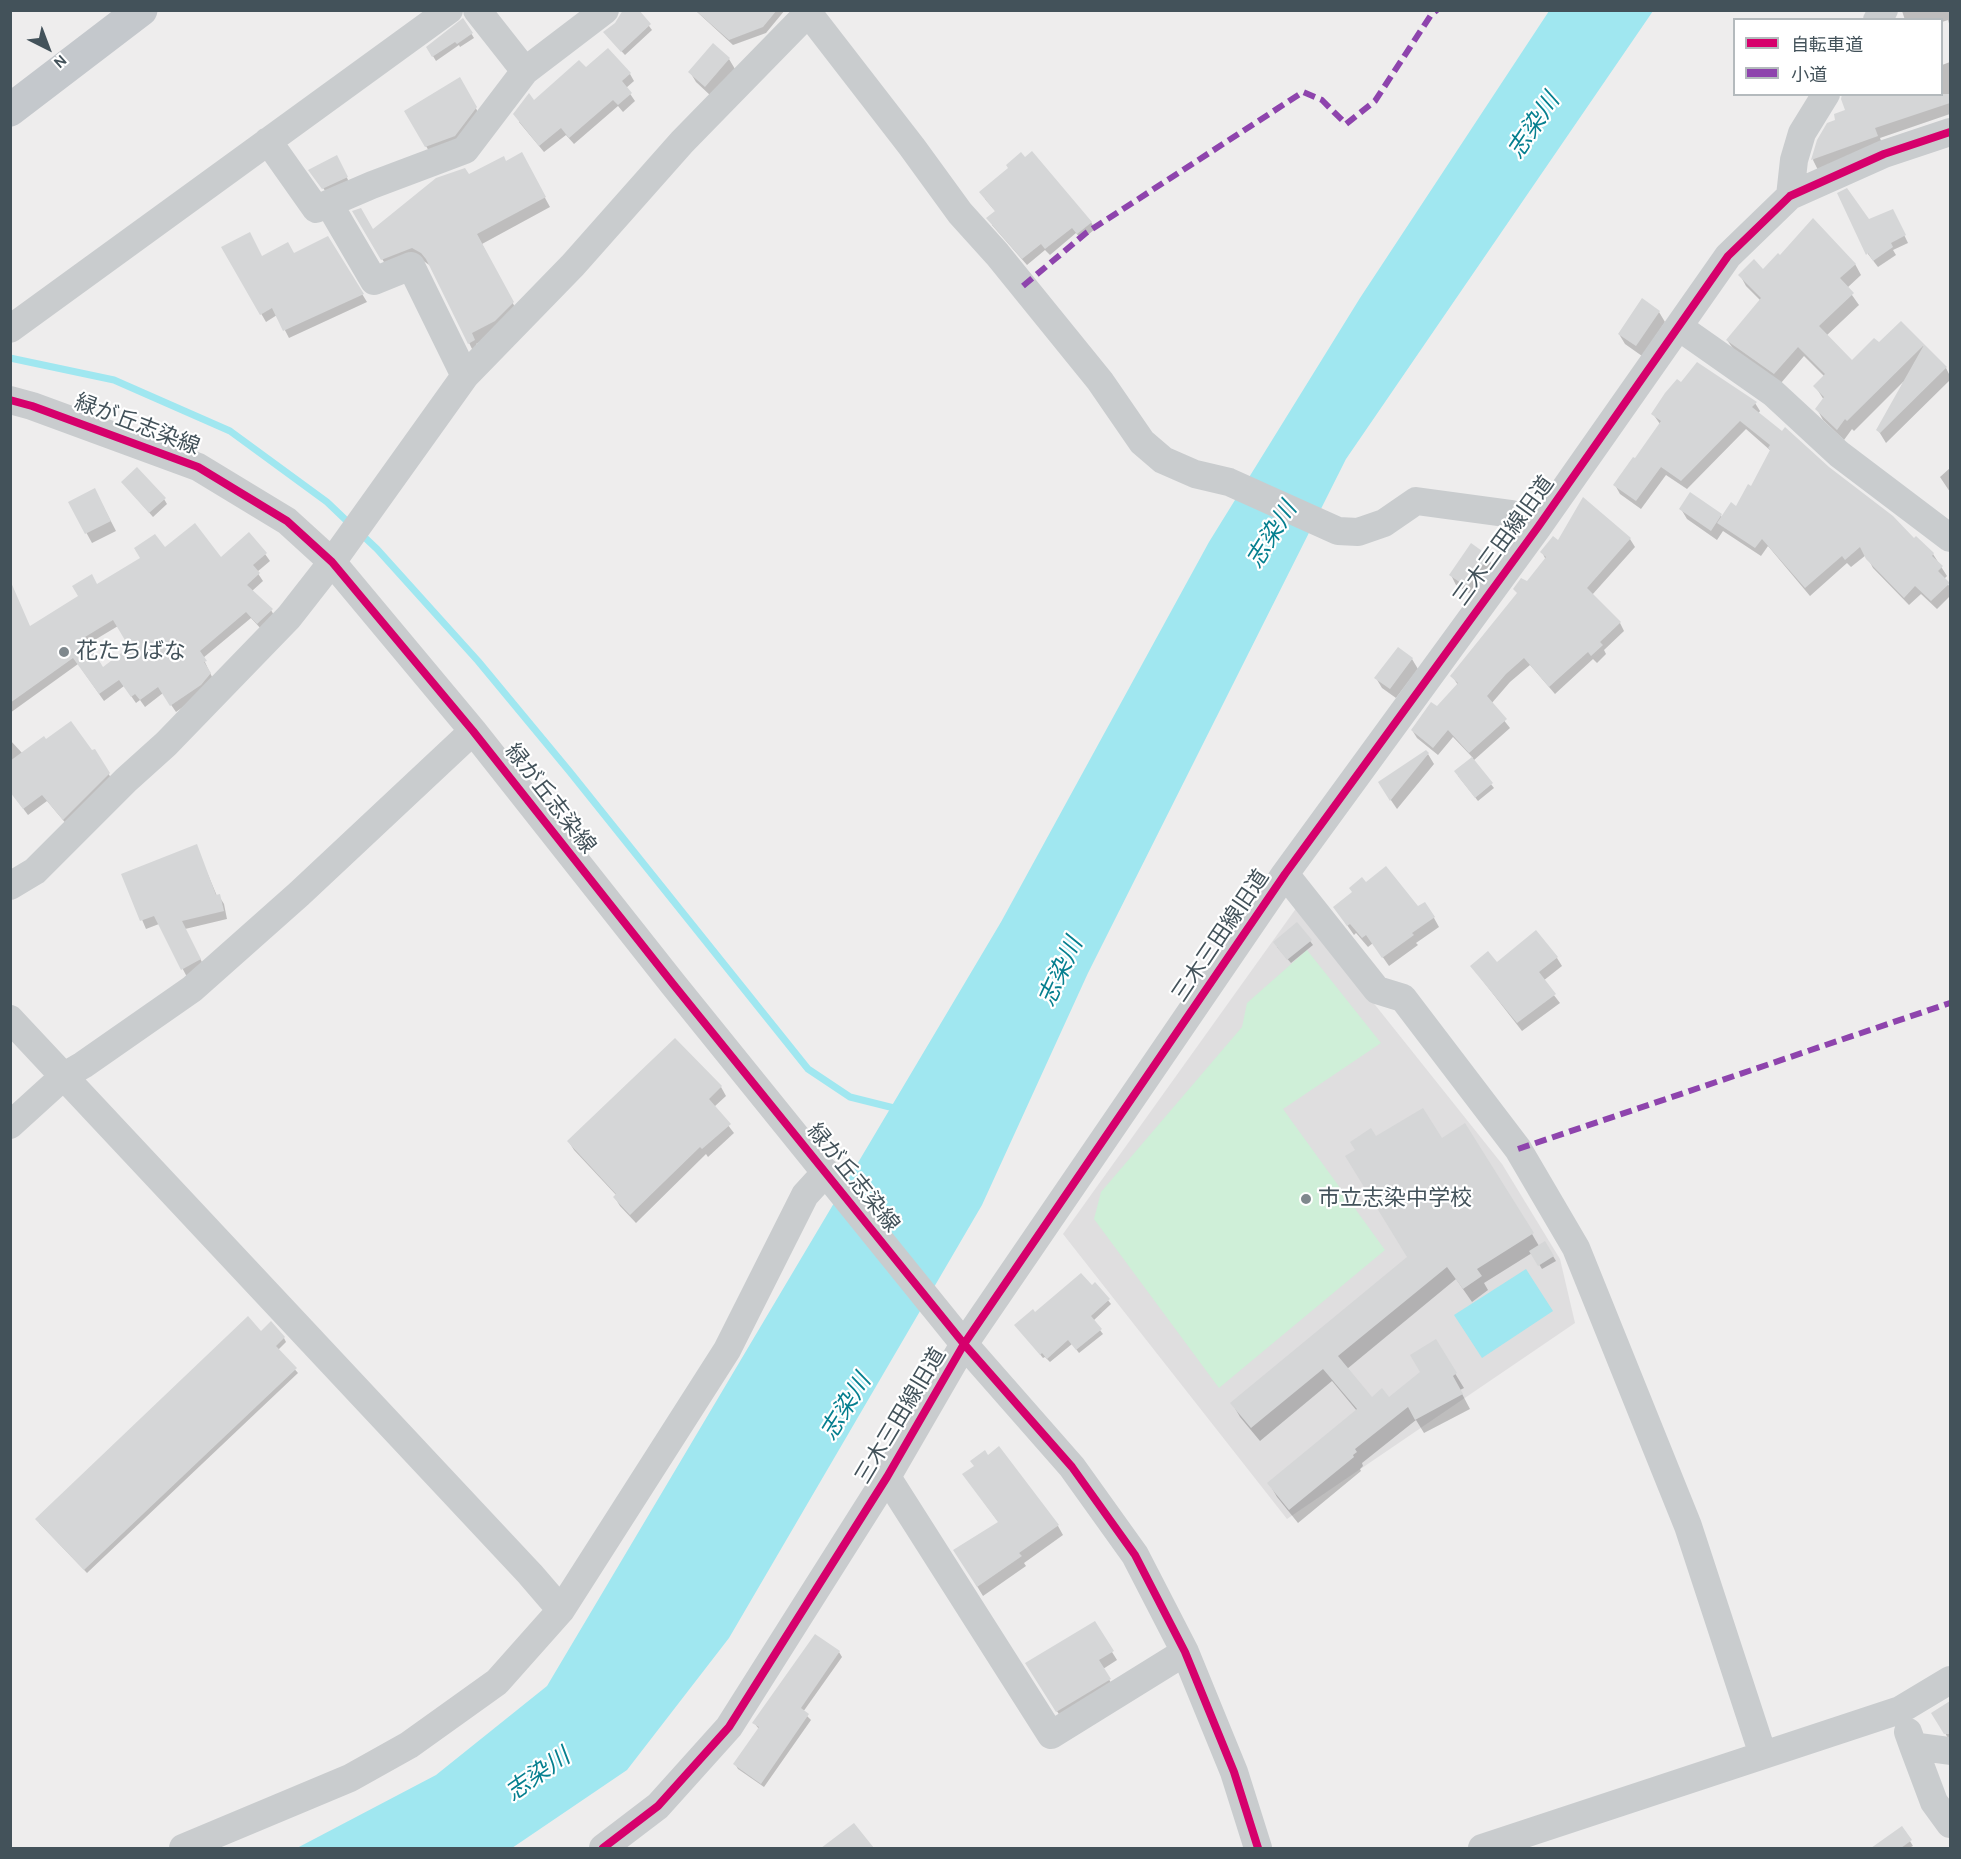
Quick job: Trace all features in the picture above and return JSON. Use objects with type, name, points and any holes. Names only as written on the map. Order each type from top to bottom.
[{"type":"main road","points":[[10,110],[141,10]]},
{"type":"street","points":[[10,329],[449,10]]},
{"type":"street","points":[[477,10],[525,71]]},
{"type":"street","points":[[268,141],[316,209],[329,204],[465,150],[525,71],[605,10]]},
{"type":"street","points":[[10,886],[35,871],[126,780],[166,744],[289,617],[332,562],[465,376],[573,265],[682,142],[807,12],[960,213],[997,254],[1100,381],[1142,442],[1163,460],[1195,474],[1229,482],[1338,531],[1358,532],[1384,523],[1416,501],[1512,514],[1538,526]]},
{"type":"street","points":[[1790,196],[1794,160],[1802,133],[1825,96]]},
{"type":"street","name":"三木三田線旧道","points":[[603,1848],[658,1806],[729,1727],[886,1477],[964,1344],[1285,873],[1538,526],[1728,256],[1790,196],[1884,154],[1950,132]]},
{"type":"street","points":[[329,204],[374,281],[411,266],[465,376]]},
{"type":"street","points":[[1678,327],[1773,393],[1839,454],[1950,538]]},
{"type":"street","name":"緑が丘志染線","points":[[10,400],[198,467],[287,521],[332,562],[473,731],[964,1344],[1072,1467],[1136,1555],[1185,1652],[1234,1772],[1258,1848]]},
{"type":"street","points":[[10,1125],[64,1076],[192,989],[299,894],[473,731]]},
{"type":"street","points":[[1285,873],[1377,990],[1403,998],[1518,1149],[1576,1248],[1688,1526],[1763,1755]]},
{"type":"street","points":[[10,1019],[522,1565],[561,1610]]},
{"type":"street","points":[[183,1848],[350,1778],[409,1745],[497,1682],[561,1610],[727,1350],[805,1195],[826,1172]]},
{"type":"street","points":[[886,1477],[1051,1735],[1185,1652]]},
{"type":"street","points":[[1482,1848],[1900,1710],[1950,1680]]},
{"type":"street","points":[[1900,1710],[1934,1802],[1950,1824]]},
{"type":"street","points":[[1913,1746],[1950,1751]]},
{"type":"shaded area","name":"市立志染中学校","points":[[1297,907],[1502,1164],[1560,1259],[1575,1323],[1287,1519],[1063,1234]]},
{"type":"green space","points":[[1307,950],[1381,1043],[1283,1109],[1385,1250],[1219,1388],[1094,1219],[1101,1192],[1242,1027],[1247,1003]]},
{"type":"water","name":"志染川","points":[[1549,11],[1653,11],[1346,459],[1088,973],[982,1205],[729,1638],[627,1770],[512,1848],[297,1848],[436,1775],[547,1686],[1001,922],[1209,542],[1360,298]]},
{"type":"water","points":[[1526,1269],[1553,1311],[1482,1358],[1454,1315]]},
{"type":"building","points":[[623,10],[639,10],[651,24],[621,52],[603,32],[615,23]]},
{"type":"building","points":[[695,10],[777,10],[763,27],[729,40]]},
{"type":"building","points":[[463,18],[473,33],[432,57],[426,47]]},
{"type":"building","points":[[713,43],[730,58],[705,87],[688,72]]},
{"type":"building","points":[[608,48],[631,73],[622,81],[632,93],[618,105],[613,100],[569,138],[561,128],[539,146],[513,114],[529,93],[534,100],[579,60],[586,67]]},
{"type":"building","points":[[460,77],[477,107],[455,136],[425,147],[404,111]]},
{"type":"building","points":[[1943,94],[1950,94],[1950,103],[1875,128],[1878,136],[1811,160],[1817,140],[1827,123],[1835,120],[1834,114],[1845,110],[1842,96],[1943,96]]},
{"type":"building","points":[[1032,151],[1092,222],[1077,234],[1072,228],[1045,249],[1041,244],[1022,259],[986,218],[995,211],[979,192],[1008,168],[1006,165],[1021,152],[1025,157]]},
{"type":"building","points":[[522,152],[546,197],[477,234],[514,302],[495,321],[472,333],[475,340],[468,344],[421,253],[412,248],[381,260],[352,211],[361,208],[373,229],[436,178],[465,168],[469,174],[504,156],[506,161]]},
{"type":"building","points":[[337,155],[348,177],[322,189],[308,170]]},
{"type":"building","points":[[1847,188],[1869,219],[1893,209],[1906,235],[1891,243],[1893,247],[1873,261],[1868,253],[1866,255],[1837,193]]},
{"type":"building","points":[[1813,218],[1856,264],[1840,278],[1854,293],[1819,326],[1852,360],[1874,338],[1879,342],[1901,321],[1947,367],[1880,433],[1876,430],[1924,345],[1847,421],[1845,419],[1837,430],[1815,409],[1824,397],[1813,386],[1825,374],[1798,347],[1774,374],[1726,340],[1761,298],[1738,275],[1754,259],[1763,269],[1778,253],[1780,255]]},
{"type":"building","points":[[250,232],[262,256],[288,242],[294,253],[328,236],[364,294],[283,331],[272,308],[260,315],[221,247]]},
{"type":"building","points":[[1642,298],[1660,311],[1636,346],[1618,334]]},
{"type":"building","points":[[1697,362],[1757,402],[1752,407],[1782,431],[1785,427],[1829,467],[1893,516],[1914,538],[1916,536],[1934,553],[1932,556],[1943,566],[1938,571],[1950,583],[1931,601],[1915,586],[1904,598],[1866,559],[1860,547],[1845,560],[1842,556],[1805,588],[1762,539],[1755,548],[1717,523],[1731,502],[1736,506],[1748,484],[1751,486],[1770,450],[1768,448],[1770,445],[1740,421],[1681,481],[1661,467],[1636,501],[1613,485],[1661,421],[1651,414],[1665,393],[1677,379],[1681,382]]},
{"type":"building","points":[[137,467],[166,498],[149,513],[121,482]]},
{"type":"building","points":[[95,488],[111,521],[85,534],[68,502]]},
{"type":"building","points":[[1690,492],[1722,514],[1711,531],[1679,509]]},
{"type":"building","points":[[1583,497],[1631,538],[1587,588],[1621,622],[1600,642],[1603,645],[1591,656],[1588,652],[1549,687],[1524,658],[1487,696],[1507,719],[1469,753],[1448,730],[1433,748],[1411,730],[1431,702],[1437,706],[1458,683],[1450,676],[1517,593],[1513,589],[1521,578],[1527,581],[1546,557],[1540,552],[1553,536],[1558,540]]},
{"type":"building","points":[[195,523],[221,557],[249,532],[267,553],[253,565],[260,573],[247,585],[273,609],[257,624],[246,612],[200,651],[211,673],[201,685],[170,706],[158,687],[140,700],[135,694],[131,697],[119,680],[99,694],[73,658],[10,703],[10,580],[30,626],[78,596],[72,586],[92,574],[97,584],[140,558],[134,548],[155,534],[165,547]],"holes":[[[113,620],[129,647],[103,667],[85,637]]]},
{"type":"building","points":[[1471,543],[1489,556],[1467,587],[1449,575]]},
{"type":"building","points":[[1398,647],[1413,658],[1390,689],[1374,678]]},
{"type":"building","points":[[71,721],[92,750],[95,749],[110,773],[63,820],[42,795],[23,809],[10,792],[10,761],[44,736],[46,739]]},
{"type":"building","points":[[1426,750],[1429,753],[1390,801],[1378,782]]},
{"type":"building","points":[[1472,757],[1493,783],[1475,798],[1454,771]]},
{"type":"building","points":[[197,844],[216,895],[220,894],[224,911],[182,921],[201,959],[181,970],[154,916],[140,921],[121,874]]},
{"type":"building","points":[[1386,866],[1418,906],[1425,902],[1435,917],[1382,958],[1366,935],[1362,938],[1350,924],[1347,926],[1333,907],[1352,892],[1349,888],[1362,877],[1366,882]]},
{"type":"building","points":[[1297,922],[1312,940],[1287,960],[1273,942]]},
{"type":"building","points":[[1536,930],[1558,957],[1539,972],[1556,994],[1517,1023],[1470,966],[1488,951],[1497,962]]},
{"type":"building","points":[[675,1038],[722,1086],[709,1099],[731,1124],[702,1149],[700,1147],[630,1215],[613,1197],[616,1194],[567,1141]]},
{"type":"building","points":[[1423,1108],[1442,1138],[1465,1123],[1534,1233],[1477,1269],[1482,1276],[1463,1289],[1447,1267],[1338,1356],[1372,1397],[1382,1388],[1389,1397],[1420,1372],[1410,1355],[1436,1339],[1457,1373],[1453,1376],[1463,1394],[1415,1420],[1408,1407],[1355,1449],[1357,1452],[1353,1455],[1354,1457],[1289,1510],[1267,1483],[1357,1409],[1323,1369],[1251,1428],[1230,1403],[1407,1257],[1345,1156],[1355,1150],[1350,1142],[1371,1128],[1376,1136]]},
{"type":"building","points":[[1545,1241],[1554,1256],[1538,1266],[1529,1251]]},
{"type":"building","points":[[1081,1273],[1092,1285],[1095,1282],[1110,1299],[1091,1316],[1102,1329],[1076,1350],[1068,1340],[1047,1359],[1042,1353],[1040,1355],[1014,1325],[1033,1309],[1035,1312]]},
{"type":"building","points":[[248,1316],[261,1331],[271,1321],[285,1337],[276,1346],[297,1368],[84,1570],[35,1519]]},
{"type":"building","points":[[999,1446],[1059,1525],[1019,1553],[1022,1556],[977,1587],[953,1550],[998,1522],[962,1474],[974,1466],[970,1461],[985,1450],[988,1455]]},
{"type":"building","points":[[1095,1621],[1114,1651],[1099,1660],[1111,1679],[1056,1712],[1025,1663]]},
{"type":"building","points":[[815,1634],[840,1651],[801,1708],[809,1714],[761,1784],[733,1764],[759,1727],[752,1723]]},
{"type":"building","points":[[1950,1701],[1950,1734],[1944,1734],[1931,1713]]},
{"type":"building","points":[[854,1823],[874,1848],[821,1848]]},
{"type":"building","points":[[1902,1826],[1912,1840],[1901,1848],[1871,1848]]},
{"type":"waterway","points":[[10,358],[114,380],[230,431],[327,502],[350,524]]},
{"type":"waterway","points":[[360,533],[478,661],[808,1069],[850,1097],[898,1109]]},
{"type":"marked path","points":[[1023,286],[1086,233],[1303,92],[1322,100],[1346,124],[1375,101],[1431,15],[1437,10]]},
{"type":"marked path","points":[[1518,1149],[1950,1003]]},
{"type":"cycle path","points":[[603,1848],[658,1806],[729,1727],[887,1477],[964,1344],[1285,874],[1538,527],[1728,256],[1790,196],[1884,154],[1950,132]]},
{"type":"cycle path","points":[[10,400],[198,467],[287,521],[332,562],[473,731],[673,984],[964,1344],[1072,1467],[1135,1555],[1185,1652],[1234,1772],[1258,1848]]},
{"type":"place","name":"花たちばな","points":[[64,652]]},
{"type":"place","name":"市立志染中学校","points":[[1306,1199]]}]
